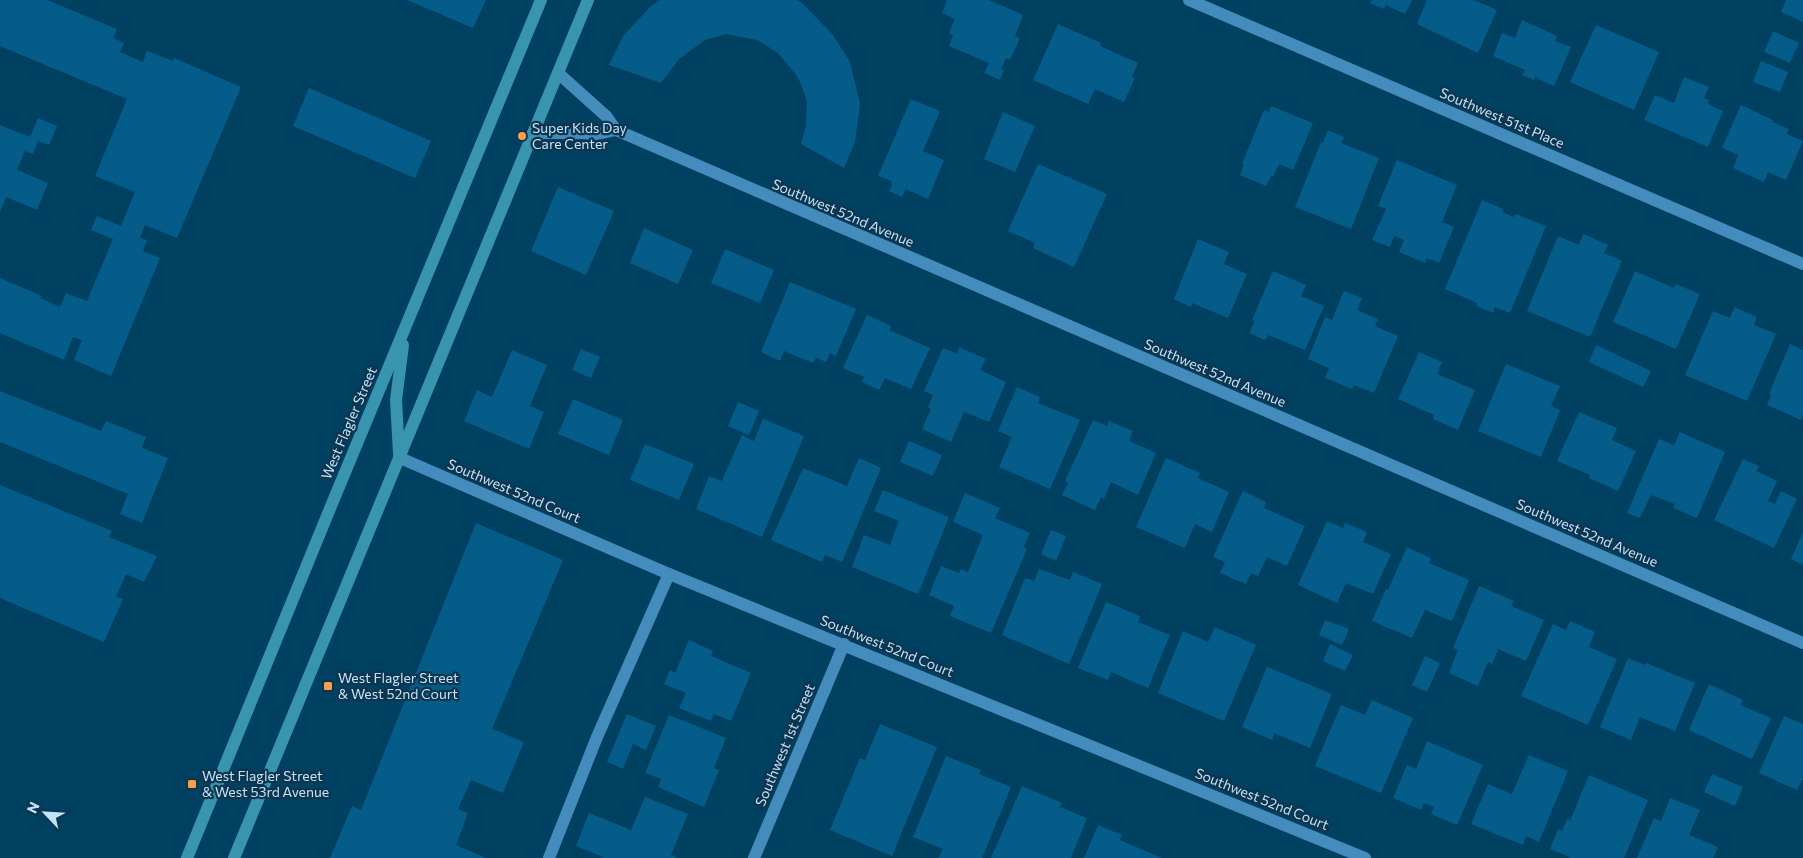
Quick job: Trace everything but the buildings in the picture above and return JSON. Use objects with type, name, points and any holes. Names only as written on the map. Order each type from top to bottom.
[{"type":"main road","name":"West Flagler Street","points":[[187,858],[541,0]]},
{"type":"main road","points":[[234,858],[588,0]]},
{"type":"main road","points":[[400,458],[396,400],[405,328]]},
{"type":"street","name":"Southwest 51st Place","points":[[1189,0],[1803,264]]},
{"type":"street","name":"Southwest 52nd Avenue","points":[[558,73],[606,116],[616,130],[1803,643]]},
{"type":"street","points":[[533,133],[597,134],[616,130]]},
{"type":"street","name":"Southwest 52nd Court","points":[[400,458],[669,574],[1365,858]]},
{"type":"street","points":[[549,858],[596,737],[669,574]]},
{"type":"street","name":"Southwest 1st Street","points":[[754,858],[844,644]]},
{"type":"place","name":"Super Kids Day Care Center","points":[[522,136]]},
{"type":"place","name":"West Flagler Street & West 52nd Court","points":[[328,686]]},
{"type":"place","name":"West Flagler Street & West 53rd Avenue","points":[[192,784]]}]
